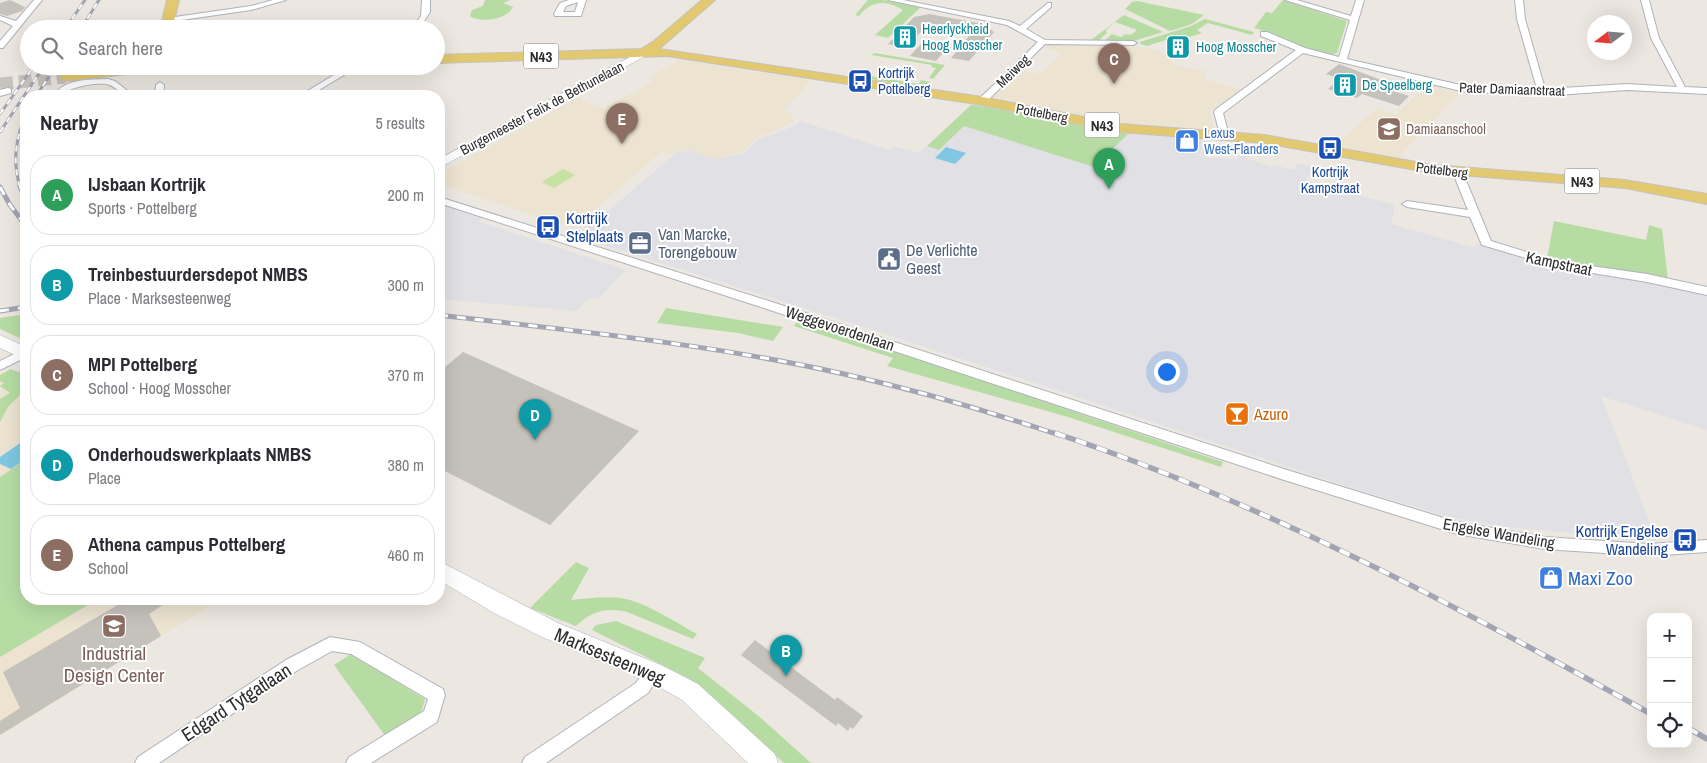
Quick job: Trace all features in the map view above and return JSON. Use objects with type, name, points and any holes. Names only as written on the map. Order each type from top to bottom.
[{"type":"main road","points":[[168,20],[173,0]]},
{"type":"main road","points":[[645,52],[659,43],[709,0]]},
{"type":"main road","name":"N43","points":[[445,59],[645,52]]},
{"type":"main road","name":"Pottelberg","points":[[645,52],[667,52],[709,57],[982,101],[1120,128],[1264,140],[1458,173],[1625,184],[1707,199]]},
{"type":"main road","points":[[64,78],[103,75]]},
{"type":"street","points":[[22,20],[38,0]]},
{"type":"street","points":[[188,20],[282,0]]},
{"type":"street","points":[[421,20],[427,7],[426,0]]},
{"type":"street","points":[[575,0],[563,5],[558,14],[578,14],[582,0]]},
{"type":"street","points":[[892,0],[916,2],[1009,23],[1043,42],[1133,43]]},
{"type":"street","name":"Meiweg","points":[[1021,28],[1055,0]]},
{"type":"street","points":[[1289,0],[1355,19]]},
{"type":"street","points":[[1342,60],[1360,0]]},
{"type":"street","points":[[1519,0],[1521,19],[1542,92]]},
{"type":"street","points":[[1645,0],[1655,38],[1682,89]]},
{"type":"street","points":[[1,18],[18,25]]},
{"type":"street","points":[[0,46],[20,23]]},
{"type":"street","points":[[0,31],[18,25]]},
{"type":"street","name":"Pater Damiaanstraat","points":[[1264,34],[1302,50],[1450,86],[1481,90],[1542,92],[1627,87],[1707,91]]},
{"type":"street","name":"Meiweg","points":[[982,101],[1043,42]]},
{"type":"street","points":[[1224,136],[1218,112],[1302,50]]},
{"type":"street","name":"Burgemeester Felix de Bethunelaan","points":[[445,161],[645,52]]},
{"type":"street","points":[[151,75],[157,90]]},
{"type":"street","points":[[313,90],[339,75]]},
{"type":"street","points":[[61,90],[70,86],[110,82],[121,90]]},
{"type":"street","name":"Kampstraat","points":[[1458,173],[1486,243],[1512,252],[1576,268],[1647,278],[1707,291]]},
{"type":"street","name":"Weggevoerdenlaan","points":[[445,202],[557,236],[1240,459]]},
{"type":"street","points":[[1407,204],[1474,214]]},
{"type":"street","points":[[0,341],[20,351]]},
{"type":"street","points":[[0,366],[20,356]]},
{"type":"street","name":"Engelse Wandeling","points":[[1240,459],[1457,528],[1545,543],[1650,550],[1707,546]]},
{"type":"street","name":"Marksesteenweg","points":[[445,573],[502,606],[550,630],[652,672],[690,692],[766,763]]},
{"type":"street","name":"Edgard Tytgatlaan","points":[[144,763],[292,664],[330,644],[354,648],[437,695],[431,716],[355,763]]},
{"type":"street","points":[[531,763],[642,688],[652,672]]},
{"type":"shaded area","points":[[1051,43],[1136,46],[1161,52],[1176,66],[1206,71],[1204,79],[1240,90],[1210,111],[1215,131],[1127,124],[991,98],[1022,71],[1042,74],[1062,53],[1044,48]]},
{"type":"shaded area","points":[[681,60],[811,80],[784,111],[790,113],[794,120],[792,123],[756,138],[741,152],[717,159],[690,150],[678,151],[673,155],[662,151],[573,228],[445,186],[445,171],[577,98],[602,109],[655,81],[649,77]]},
{"type":"shaded area","name":"Damiaanschool","points":[[1427,85],[1460,93],[1409,145],[1398,160],[1325,145],[1325,139],[1342,140],[1377,108],[1396,115]]},
{"type":"shaded area","points":[[800,121],[889,150],[893,146],[919,153],[927,146],[939,150],[964,126],[1093,167],[1128,134],[1201,138],[1207,158],[1237,159],[1239,155],[1246,156],[1246,159],[1272,168],[1274,165],[1293,170],[1298,163],[1308,165],[1312,168],[1306,181],[1395,205],[1391,224],[1475,248],[1478,243],[1551,265],[1645,280],[1707,295],[1707,430],[1601,396],[1657,541],[1498,526],[1449,517],[1356,489],[880,332],[578,237],[589,228],[582,225],[589,218],[599,211],[606,213],[678,151],[682,153],[689,150],[716,159],[744,153],[759,139],[795,126]]},
{"type":"shaded area","points":[[445,206],[483,218],[478,221],[626,270],[598,299],[589,298],[576,311],[445,300]]},
{"type":"shaded area","points":[[11,369],[20,372],[20,605],[212,605],[0,735],[0,375]]},
{"type":"green space","points":[[485,0],[510,0],[503,3],[513,7],[505,15],[495,19],[478,19],[470,16],[472,10],[483,6]]},
{"type":"green space","points":[[868,0],[883,0],[921,7],[888,38],[875,35],[903,10],[890,4],[879,3],[869,7],[859,16],[855,15]]},
{"type":"green space","points":[[1283,0],[1347,21],[1337,53],[1319,53],[1308,50],[1254,28],[1266,12],[1272,13]]},
{"type":"green space","points":[[1137,1],[1204,15],[1192,24],[1170,31],[1125,9],[1132,2]]},
{"type":"green space","points":[[1124,15],[1163,32],[1134,41],[1104,41],[1112,34],[1121,37],[1126,34],[1131,35],[1137,30],[1115,22],[1099,40],[1091,40]]},
{"type":"green space","points":[[1205,19],[1254,32],[1252,35],[1208,23],[1197,30],[1202,33],[1186,38],[1181,35],[1147,46],[1140,44],[1140,42],[1191,26]]},
{"type":"green space","points":[[875,53],[945,65],[933,79],[929,78],[936,68],[931,67],[932,65],[871,55]]},
{"type":"green space","points":[[852,73],[919,84],[921,80],[930,82],[926,88],[850,76]]},
{"type":"green space","points":[[971,105],[1128,134],[1094,167],[964,126],[939,150],[927,146]]},
{"type":"green space","points":[[563,169],[575,175],[554,188],[542,182]]},
{"type":"green space","points":[[1554,221],[1646,240],[1649,225],[1662,229],[1668,280],[1547,259]]},
{"type":"green space","points":[[666,308],[783,327],[773,341],[738,333],[657,323]]},
{"type":"green space","points":[[20,315],[20,338],[0,329],[0,318]]},
{"type":"green space","points":[[799,319],[1223,462],[1221,467],[1068,417],[887,366],[893,358],[794,326]]},
{"type":"green space","points":[[11,369],[20,372],[20,395],[8,407],[0,422],[0,399],[10,393],[0,386],[4,383],[0,381],[0,375]]},
{"type":"green space","points":[[20,464],[20,605],[88,605],[0,657],[0,477]]},
{"type":"green space","points":[[576,562],[589,568],[571,600],[608,597],[623,598],[656,611],[697,634],[693,639],[627,612],[606,610],[587,617],[576,626],[530,608]]},
{"type":"green space","points":[[616,621],[705,658],[698,668],[761,718],[811,763],[784,763],[690,679],[592,630],[596,625]]},
{"type":"green space","points":[[351,654],[425,699],[420,717],[386,737],[334,665]]},
{"type":"water","points":[[946,147],[966,153],[955,164],[935,158]]},
{"type":"water","points":[[20,443],[20,463],[11,469],[0,464],[0,457]]},
{"type":"building","points":[[10,0],[25,7],[22,11],[7,16],[0,14],[0,3]]},
{"type":"building","name":"Heerlyckheid Hoog Mosscher","points":[[929,14],[983,24],[994,32],[969,61],[951,58],[973,31],[929,23],[906,48],[888,44],[914,17]]},
{"type":"building","name":"Hoog Mosscher","points":[[1182,39],[1191,41],[1182,54],[1168,51],[1172,44],[1180,42]]},
{"type":"building","points":[[921,44],[946,49],[936,61],[910,56]]},
{"type":"building","name":"De Speelberg","points":[[1339,64],[1384,81],[1380,84],[1385,86],[1383,88],[1409,96],[1399,106],[1362,94],[1357,98],[1328,89],[1340,79],[1326,74]]},
{"type":"building","points":[[463,352],[639,431],[550,525],[445,471],[445,367]]},
{"type":"building","points":[[118,605],[163,605],[149,614],[161,636],[0,735],[0,721],[20,708],[3,672]]},
{"type":"building","points":[[755,640],[835,700],[837,697],[863,716],[853,729],[850,727],[848,731],[838,723],[836,726],[741,655]]},
{"type":"tunnel","points":[[0,84],[65,77]]},
{"type":"railway","points":[[71,20],[85,0]]},
{"type":"railway","points":[[87,20],[99,0]]},
{"type":"railway","points":[[0,114],[28,75]]},
{"type":"railway","points":[[28,90],[38,75]]},
{"type":"railway","points":[[40,90],[50,75]]},
{"type":"railway","points":[[0,132],[20,102]]},
{"type":"railway","points":[[20,132],[16,150],[16,168],[20,187]]},
{"type":"railway","points":[[0,187],[20,218]]},
{"type":"railway","points":[[0,311],[20,308]]},
{"type":"railway","points":[[445,316],[642,339],[744,354],[871,380],[979,409],[1059,435]]},
{"type":"railway","points":[[1055,433],[1209,491],[1285,524],[1433,597],[1647,712]]},
{"type":"railway","points":[[1692,730],[1707,739]]},
{"type":"place","name":"Heerlyckheid Hoog Mosscher","points":[[905,37]]},
{"type":"place","name":"Hoog Mosscher","points":[[1178,47]]},
{"type":"place","name":"Kortrijk Pottelberg","points":[[860,81]]},
{"type":"place","name":"MPI Pottelberg","points":[[1114,84]]},
{"type":"place","name":"De Speelberg","points":[[1345,85]]},
{"type":"place","name":"Damiaanschool","points":[[1389,129]]},
{"type":"place","name":"Lexus West-Flanders","points":[[1187,141]]},
{"type":"place","name":"Athena campus Pottelberg","points":[[622,144]]},
{"type":"place","name":"Kortrijk Kampstraat","points":[[1330,148]]},
{"type":"place","name":"IJsbaan Kortrijk","points":[[1109,189]]},
{"type":"place","name":"Kortrijk Stelplaats","points":[[548,227]]},
{"type":"place","name":"Van Marcke, Torengebouw","points":[[640,243]]},
{"type":"place","name":"De Verlichte Geest","points":[[889,259]]},
{"type":"place","name":"Azuro","points":[[1237,414]]},
{"type":"place","name":"Onderhoudswerkplaats NMBS","points":[[535,440]]},
{"type":"place","name":"Kortrijk Engelse Wandeling","points":[[1685,540]]},
{"type":"place","name":"Maxi Zoo","points":[[1551,578]]},
{"type":"place","name":"Industrial Design Center","points":[[114,626]]},
{"type":"place","name":"Treinbestuurdersdepot NMBS","points":[[786,676]]}]
